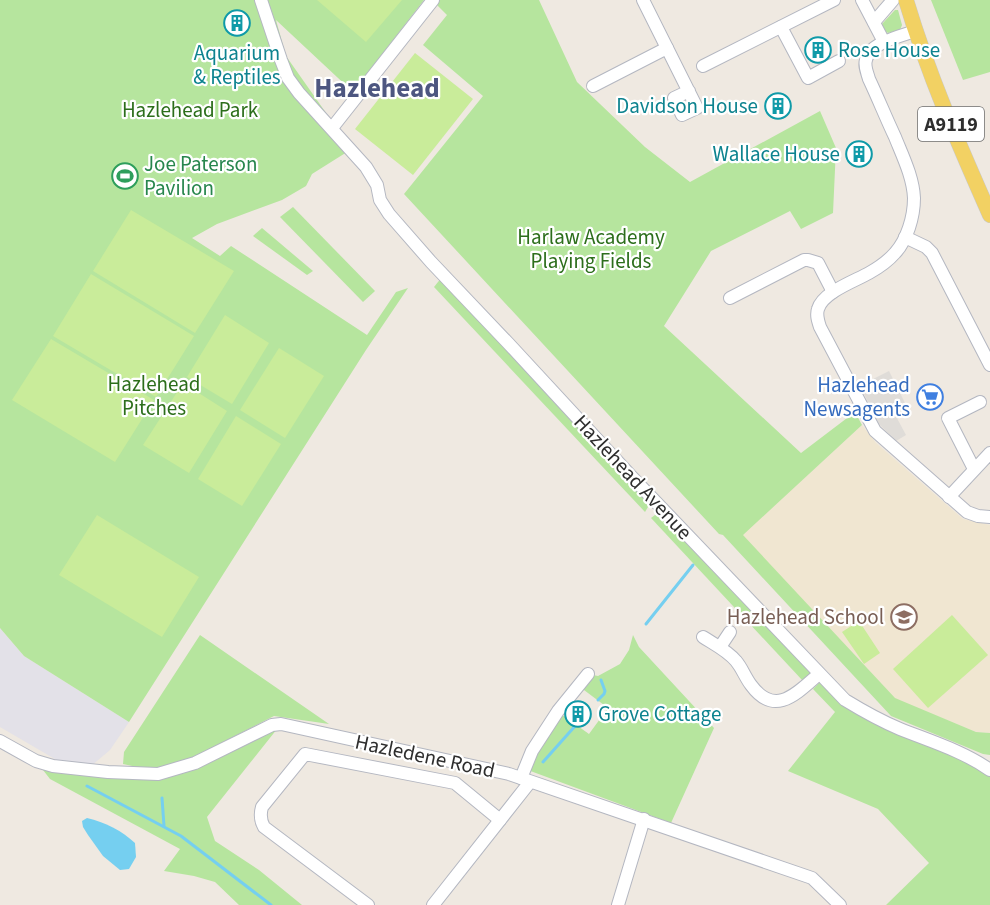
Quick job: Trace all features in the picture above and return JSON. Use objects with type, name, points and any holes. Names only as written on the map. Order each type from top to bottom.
[{"type":"main road","name":"A9119","points":[[906,0],[915,31],[957,141],[990,215]]},
{"type":"street","name":"Hazlehead Avenue","points":[[261,0],[288,78],[366,167],[377,184],[380,200],[389,214],[425,256],[819,674],[845,700],[865,712],[898,728],[945,746],[989,768]]},
{"type":"street","points":[[332,128],[433,0]]},
{"type":"street","points":[[643,0],[667,48],[693,71]]},
{"type":"street","points":[[693,71],[834,0]]},
{"type":"street","points":[[862,0],[884,42]]},
{"type":"street","points":[[874,22],[893,0]]},
{"type":"street","points":[[781,27],[808,78],[839,62]]},
{"type":"street","points":[[915,31],[877,45],[867,55],[865,66],[912,181],[913,210],[905,237],[895,253],[872,272],[833,292],[824,300],[818,308],[817,318],[875,431],[967,512],[990,517]]},
{"type":"street","points":[[593,86],[667,48]]},
{"type":"street","points":[[689,91],[693,71]]},
{"type":"street","points":[[905,237],[926,247],[932,253],[990,365]]},
{"type":"street","points":[[730,298],[804,260],[818,264],[833,292]]},
{"type":"street","points":[[974,469],[948,418],[980,402]]},
{"type":"street","points":[[949,497],[990,453]]},
{"type":"street","points":[[720,647],[730,632]]},
{"type":"street","points":[[702,637],[720,647],[736,661],[750,684],[759,695],[766,699],[778,701],[794,696],[819,674]]},
{"type":"street","points":[[433,905],[500,820],[525,780],[532,751],[558,711],[588,674]]},
{"type":"street","name":"Hazledene Road","points":[[0,741],[36,761],[53,766],[108,772],[158,774],[195,763],[272,725],[281,724],[509,774],[812,878],[840,905]]},
{"type":"street","points":[[368,905],[264,826],[262,822],[262,807],[305,754],[456,783],[500,820]]},
{"type":"street","points":[[618,905],[644,819]]},
{"type":"shaded area","points":[[889,371],[905,403],[892,409],[906,435],[896,441],[879,424],[864,394],[869,391],[865,383]]},
{"type":"shaded area","name":"Hazlehead School","points":[[862,425],[876,443],[963,519],[990,525],[990,733],[976,732],[895,699],[742,535]]},
{"type":"shaded area","points":[[0,628],[24,656],[129,722],[110,750],[91,766],[60,762],[0,727]]},
{"type":"green space","name":"Hazlehead Pitches","points":[[0,0],[424,0],[353,92],[276,20],[286,56],[331,120],[347,152],[312,174],[306,186],[282,200],[217,224],[192,238],[220,256],[231,246],[367,335],[396,292],[408,288],[366,350],[129,722],[24,656],[0,628]]},
{"type":"green space","points":[[317,0],[402,0],[366,42]]},
{"type":"green space","name":"Harlaw Academy Playing Fields","points":[[440,0],[539,0],[577,82],[645,147],[690,182],[820,111],[836,148],[833,213],[801,229],[790,211],[711,251],[664,326],[801,453],[855,412],[862,425],[743,535],[895,698],[976,732],[990,733],[990,755],[891,716],[404,194],[483,96],[423,45],[447,15],[436,4]]},
{"type":"green space","points":[[931,0],[990,0],[990,72],[963,80]]},
{"type":"green space","points":[[895,10],[898,10],[902,25],[900,30],[888,33],[882,24]]},
{"type":"green space","points":[[415,53],[473,99],[413,175],[355,129]]},
{"type":"green space","points":[[293,207],[375,291],[363,302],[280,217]]},
{"type":"green space","points":[[131,210],[234,271],[195,333],[93,271]]},
{"type":"green space","points":[[262,228],[313,271],[307,275],[253,236]]},
{"type":"green space","points":[[91,274],[194,336],[156,397],[53,336]]},
{"type":"green space","points":[[442,277],[649,501],[645,512],[434,287]]},
{"type":"green space","points":[[225,315],[269,343],[232,404],[187,377]]},
{"type":"green space","points":[[51,339],[154,400],[115,462],[12,400]]},
{"type":"green space","points":[[279,348],[324,376],[285,438],[240,410]]},
{"type":"green space","points":[[183,383],[227,411],[189,473],[143,445]]},
{"type":"green space","points":[[236,416],[281,444],[242,506],[198,479]]},
{"type":"green space","points":[[97,515],[199,577],[162,637],[59,575]]},
{"type":"green space","points":[[661,515],[813,671],[803,681],[651,518]]},
{"type":"green space","points":[[952,615],[988,655],[928,708],[893,669]]},
{"type":"green space","points":[[859,621],[880,653],[864,664],[842,632]]},
{"type":"green space","points":[[200,635],[329,724],[274,716],[190,759],[155,771],[123,764],[124,752]]},
{"type":"green space","points":[[633,635],[639,647],[714,728],[671,823],[525,769],[561,714],[589,734],[608,708],[580,687],[588,674],[598,676],[620,664],[629,650]]},
{"type":"green space","points":[[821,681],[847,707],[990,771],[990,905],[886,905],[929,863],[878,809],[788,771],[835,712],[813,689]]},
{"type":"green space","points":[[281,724],[207,817],[215,841],[259,870],[302,905],[239,905],[215,882],[164,871],[180,849],[50,779],[36,761],[158,774]]},
{"type":"water","points":[[87,818],[113,828],[135,843],[136,857],[129,869],[120,870],[103,856],[83,827],[82,821]]},
{"type":"waterway","points":[[646,624],[693,565]]},
{"type":"waterway","points":[[598,700],[605,691],[601,680]]},
{"type":"waterway","points":[[543,762],[576,725]]},
{"type":"waterway","points":[[87,786],[181,836],[271,905]]},
{"type":"waterway","points":[[162,798],[164,826]]},
{"type":"place","name":"Aquarium & Reptiles","points":[[237,23]]},
{"type":"place","name":"Rose House","points":[[818,50]]},
{"type":"place","name":"Davidson House","points":[[778,106]]},
{"type":"place","name":"Wallace House","points":[[859,154]]},
{"type":"place","name":"Joe Paterson Pavilion","points":[[125,176]]},
{"type":"place","name":"Hazlehead Newsagents","points":[[930,397]]},
{"type":"place","name":"Hazlehead School","points":[[904,617]]},
{"type":"place","name":"Grove Cottage","points":[[578,714]]},
{"type":"district","name":"Hazlehead","points":[[377,88]]},
{"type":"park label","name":"Hazlehead Park","points":[[190,110]]}]
